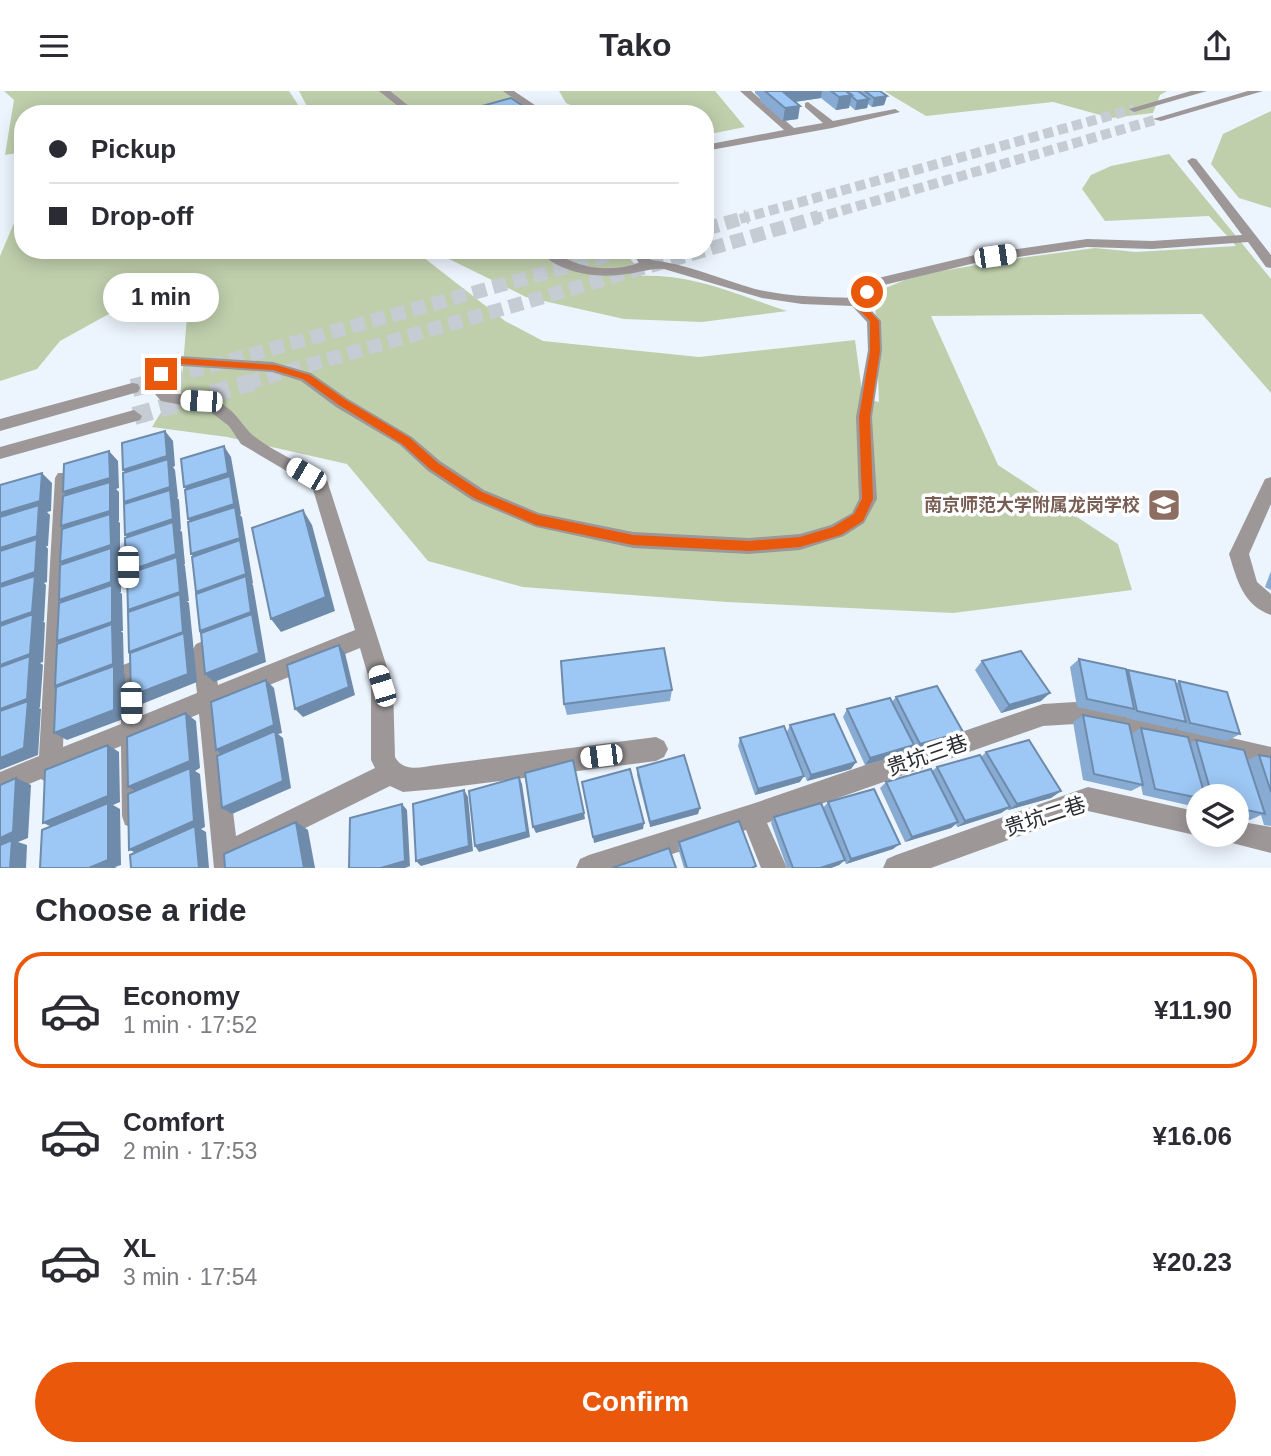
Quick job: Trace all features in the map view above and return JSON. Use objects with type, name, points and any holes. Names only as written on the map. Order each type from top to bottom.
[{"type":"street","points":[[384,91],[402,105]]},
{"type":"street","points":[[508,91],[529,105]]},
{"type":"street","points":[[746,91],[792,132]]},
{"type":"street","points":[[1134,109],[1202,91]]},
{"type":"street","points":[[1158,119],[1258,91]]},
{"type":"street","points":[[808,105],[832,125]]},
{"type":"street","points":[[714,146],[895,112]]},
{"type":"street","points":[[1192,161],[1271,264]]},
{"type":"street","points":[[654,259],[752,292],[798,300],[856,302],[879,282],[975,259],[1087,243],[1152,245],[1250,238]]},
{"type":"street","points":[[558,259],[587,270],[618,272],[645,259]]},
{"type":"street","points":[[656,749],[438,777],[403,780],[391,773],[383,760],[382,686],[320,482],[247,440],[235,422],[214,406],[201,401],[178,400],[162,394],[157,387],[158,379],[167,366],[180,361],[273,367],[306,377],[342,403],[406,441],[434,466],[478,495],[536,520],[633,540],[749,546],[800,542],[837,531],[858,518],[867,499],[864,417],[875,351],[874,321],[856,302]]},
{"type":"street","points":[[0,425],[132,389]]},
{"type":"street","points":[[0,453],[134,416]]},
{"type":"street","points":[[49,789],[64,478]]},
{"type":"street","points":[[1271,484],[1239,554],[1250,587],[1271,606]]},
{"type":"street","points":[[201,631],[227,861],[391,773]]},
{"type":"street","points":[[0,784],[367,635]]},
{"type":"street","points":[[130,649],[134,841]]},
{"type":"street","name":"贵坑三巷","points":[[589,868],[752,816],[1043,715],[1058,713],[1094,716],[1271,759]]},
{"type":"street","name":"贵坑二巷","points":[[895,868],[1088,799],[1186,821]]},
{"type":"street","points":[[752,816],[774,868]]},
{"type":"street","points":[[1249,835],[1271,840]]},
{"type":"green space","points":[[4,91],[289,91],[298,105],[14,105],[14,154],[5,155],[14,100]]},
{"type":"green space","points":[[299,91],[505,91],[524,105],[306,105]]},
{"type":"green space","points":[[559,91],[715,91],[745,127],[714,133],[714,105],[566,103]]},
{"type":"green space","points":[[884,91],[1167,91],[1160,95],[1153,113],[1111,118],[1053,102],[926,116]]},
{"type":"green space","points":[[1271,111],[1271,208],[1239,198],[1211,164],[1223,134]]},
{"type":"green space","points":[[1169,154],[1271,279],[1271,393],[1202,314],[931,316],[998,465],[1118,544],[1132,590],[953,613],[727,602],[523,587],[428,561],[347,464],[227,437],[152,427],[182,378],[188,304],[168,297],[144,301],[107,315],[60,341],[37,369],[0,381],[0,256],[14,223],[14,259],[426,259],[505,321],[543,341],[699,357],[855,340],[863,399],[879,402],[875,301],[883,289],[941,271],[1095,248],[1136,252],[1236,246],[1209,216],[1105,221],[1082,189],[1091,175],[1111,166]]},
{"type":"green space","points":[[449,259],[630,259],[642,273],[641,276],[697,282],[787,311],[702,322],[624,319],[526,297]]},
{"type":"building","points":[[765,91],[782,91],[800,106],[785,108]]},
{"type":"building","points":[[831,91],[846,91],[852,95],[839,97]]},
{"type":"building","points":[[846,91],[858,91],[869,99],[857,101]]},
{"type":"building","points":[[865,91],[880,91],[887,96],[874,98]]},
{"type":"building","points":[[511,98],[522,105],[486,105]]},
{"type":"building","points":[[165,431],[167,456],[123,470],[122,443]]},
{"type":"building","points":[[224,446],[228,473],[184,487],[181,459]]},
{"type":"building","points":[[109,451],[110,478],[63,492],[64,464]]},
{"type":"building","points":[[168,459],[170,487],[124,502],[123,473]]},
{"type":"building","points":[[42,473],[40,501],[0,513],[0,485]]},
{"type":"building","points":[[230,476],[234,504],[188,519],[185,490]]},
{"type":"building","points":[[110,482],[110,511],[61,526],[63,496]]},
{"type":"building","points":[[170,490],[173,519],[125,535],[124,504]]},
{"type":"building","points":[[39,505],[37,536],[0,548],[0,517]]},
{"type":"building","points":[[235,507],[240,538],[191,554],[188,522]]},
{"type":"building","points":[[303,510],[326,597],[271,619],[252,528]]},
{"type":"building","points":[[110,514],[111,545],[60,562],[62,529]]},
{"type":"building","points":[[173,522],[176,554],[126,572],[125,538]]},
{"type":"building","points":[[37,539],[35,572],[0,584],[0,551]]},
{"type":"building","points":[[240,540],[246,574],[196,592],[192,557]]},
{"type":"building","points":[[111,548],[111,582],[59,600],[60,565]]},
{"type":"building","points":[[177,557],[180,592],[128,610],[127,574]]},
{"type":"building","points":[[35,576],[32,612],[0,623],[0,587]]},
{"type":"building","points":[[246,576],[251,612],[200,631],[196,594]]},
{"type":"building","points":[[112,585],[112,622],[57,641],[59,603]]},
{"type":"building","points":[[180,594],[183,632],[129,652],[128,612]]},
{"type":"building","points":[[33,614],[30,654],[0,665],[0,626]]},
{"type":"building","points":[[252,614],[259,653],[205,674],[201,633]]},
{"type":"building","points":[[112,624],[113,664],[55,686],[57,644]]},
{"type":"building","points":[[184,633],[188,674],[131,696],[130,653]]},
{"type":"building","points":[[339,645],[349,687],[295,709],[287,665]]},
{"type":"building","points":[[664,648],[672,690],[564,704],[561,661]]},
{"type":"building","points":[[1021,651],[1050,693],[1009,705],[982,661]]},
{"type":"building","points":[[30,656],[27,699],[0,709],[0,667]]},
{"type":"building","points":[[1079,659],[1126,669],[1134,709],[1087,699]]},
{"type":"building","points":[[114,666],[114,710],[54,733],[56,687]]},
{"type":"building","points":[[1128,670],[1175,680],[1186,722],[1137,711]]},
{"type":"building","points":[[266,680],[274,725],[216,750],[211,702]]},
{"type":"building","points":[[1179,681],[1227,692],[1240,734],[1190,723]]},
{"type":"building","points":[[937,686],[963,732],[920,744],[896,697]]},
{"type":"building","points":[[890,698],[914,745],[870,758],[847,709]]},
{"type":"building","points":[[28,701],[24,748],[0,758],[0,711]]},
{"type":"building","points":[[186,713],[190,761],[128,787],[127,737]]},
{"type":"building","points":[[834,714],[856,762],[811,775],[790,725]]},
{"type":"building","points":[[1083,715],[1129,724],[1143,785],[1094,774]]},
{"type":"building","points":[[784,726],[804,776],[758,789],[740,738]]},
{"type":"building","points":[[1141,728],[1188,737],[1202,784],[1186,784],[1186,795],[1155,789]]},
{"type":"building","points":[[275,731],[283,781],[222,808],[217,756]]},
{"type":"building","points":[[1029,740],[1061,791],[1017,804],[986,752]]},
{"type":"building","points":[[1196,740],[1244,750],[1265,814],[1249,811],[1249,784],[1209,784]]},
{"type":"building","points":[[108,745],[108,796],[43,823],[45,770]]},
{"type":"building","points":[[684,755],[700,808],[650,822],[637,768]]},
{"type":"building","points":[[980,755],[1010,807],[965,821],[937,767]]},
{"type":"building","points":[[1259,755],[1271,757],[1271,792]]},
{"type":"building","points":[[573,760],[584,813],[533,827],[525,773]]},
{"type":"building","points":[[190,768],[194,821],[129,850],[128,794]]},
{"type":"building","points":[[630,769],[644,823],[593,837],[582,782]]},
{"type":"building","points":[[931,769],[958,822],[912,837],[886,782]]},
{"type":"building","points":[[519,777],[527,832],[475,846],[469,791]]},
{"type":"building","points":[[16,778],[13,832],[0,838],[0,785]]},
{"type":"building","points":[[874,789],[900,844],[851,859],[828,802]]},
{"type":"building","points":[[464,790],[469,846],[416,861],[413,804]]},
{"type":"building","points":[[108,803],[108,860],[89,868],[40,868],[42,830]]},
{"type":"building","points":[[821,803],[845,860],[820,868],[793,868],[774,817]]},
{"type":"building","points":[[402,804],[405,861],[381,868],[349,868],[350,818]]},
{"type":"building","points":[[739,821],[756,866],[687,868],[679,842]]},
{"type":"building","points":[[296,822],[304,868],[225,868],[224,854]]},
{"type":"building","points":[[195,826],[199,868],[131,868],[130,855]]},
{"type":"building","points":[[12,840],[10,868],[0,868],[0,845]]},
{"type":"building","points":[[669,848],[676,868],[612,868]]},
{"type":"tunnel","points":[[740,219],[1134,109]]},
{"type":"tunnel","points":[[813,219],[1158,119]]},
{"type":"tunnel","points":[[740,219],[747,217]]},
{"type":"tunnel","points":[[714,247],[819,217]]},
{"type":"tunnel","points":[[714,226],[740,219]]},
{"type":"tunnel","points":[[149,383],[595,259]]},
{"type":"tunnel","points":[[247,383],[674,259]]},
{"type":"tunnel","points":[[132,388],[155,382]]},
{"type":"tunnel","points":[[134,416],[253,382]]},
{"type":"place","name":"南京师范大学附属龙岗学校","points":[[1164,505]]},
{"type":"route","points":[[161,374],[167,366],[180,361],[273,367],[306,377],[342,403],[406,441],[434,466],[478,495],[536,520],[633,540],[749,546],[800,542],[837,531],[858,518],[867,499],[864,417],[875,351],[874,321],[856,302],[867,292]]}]
